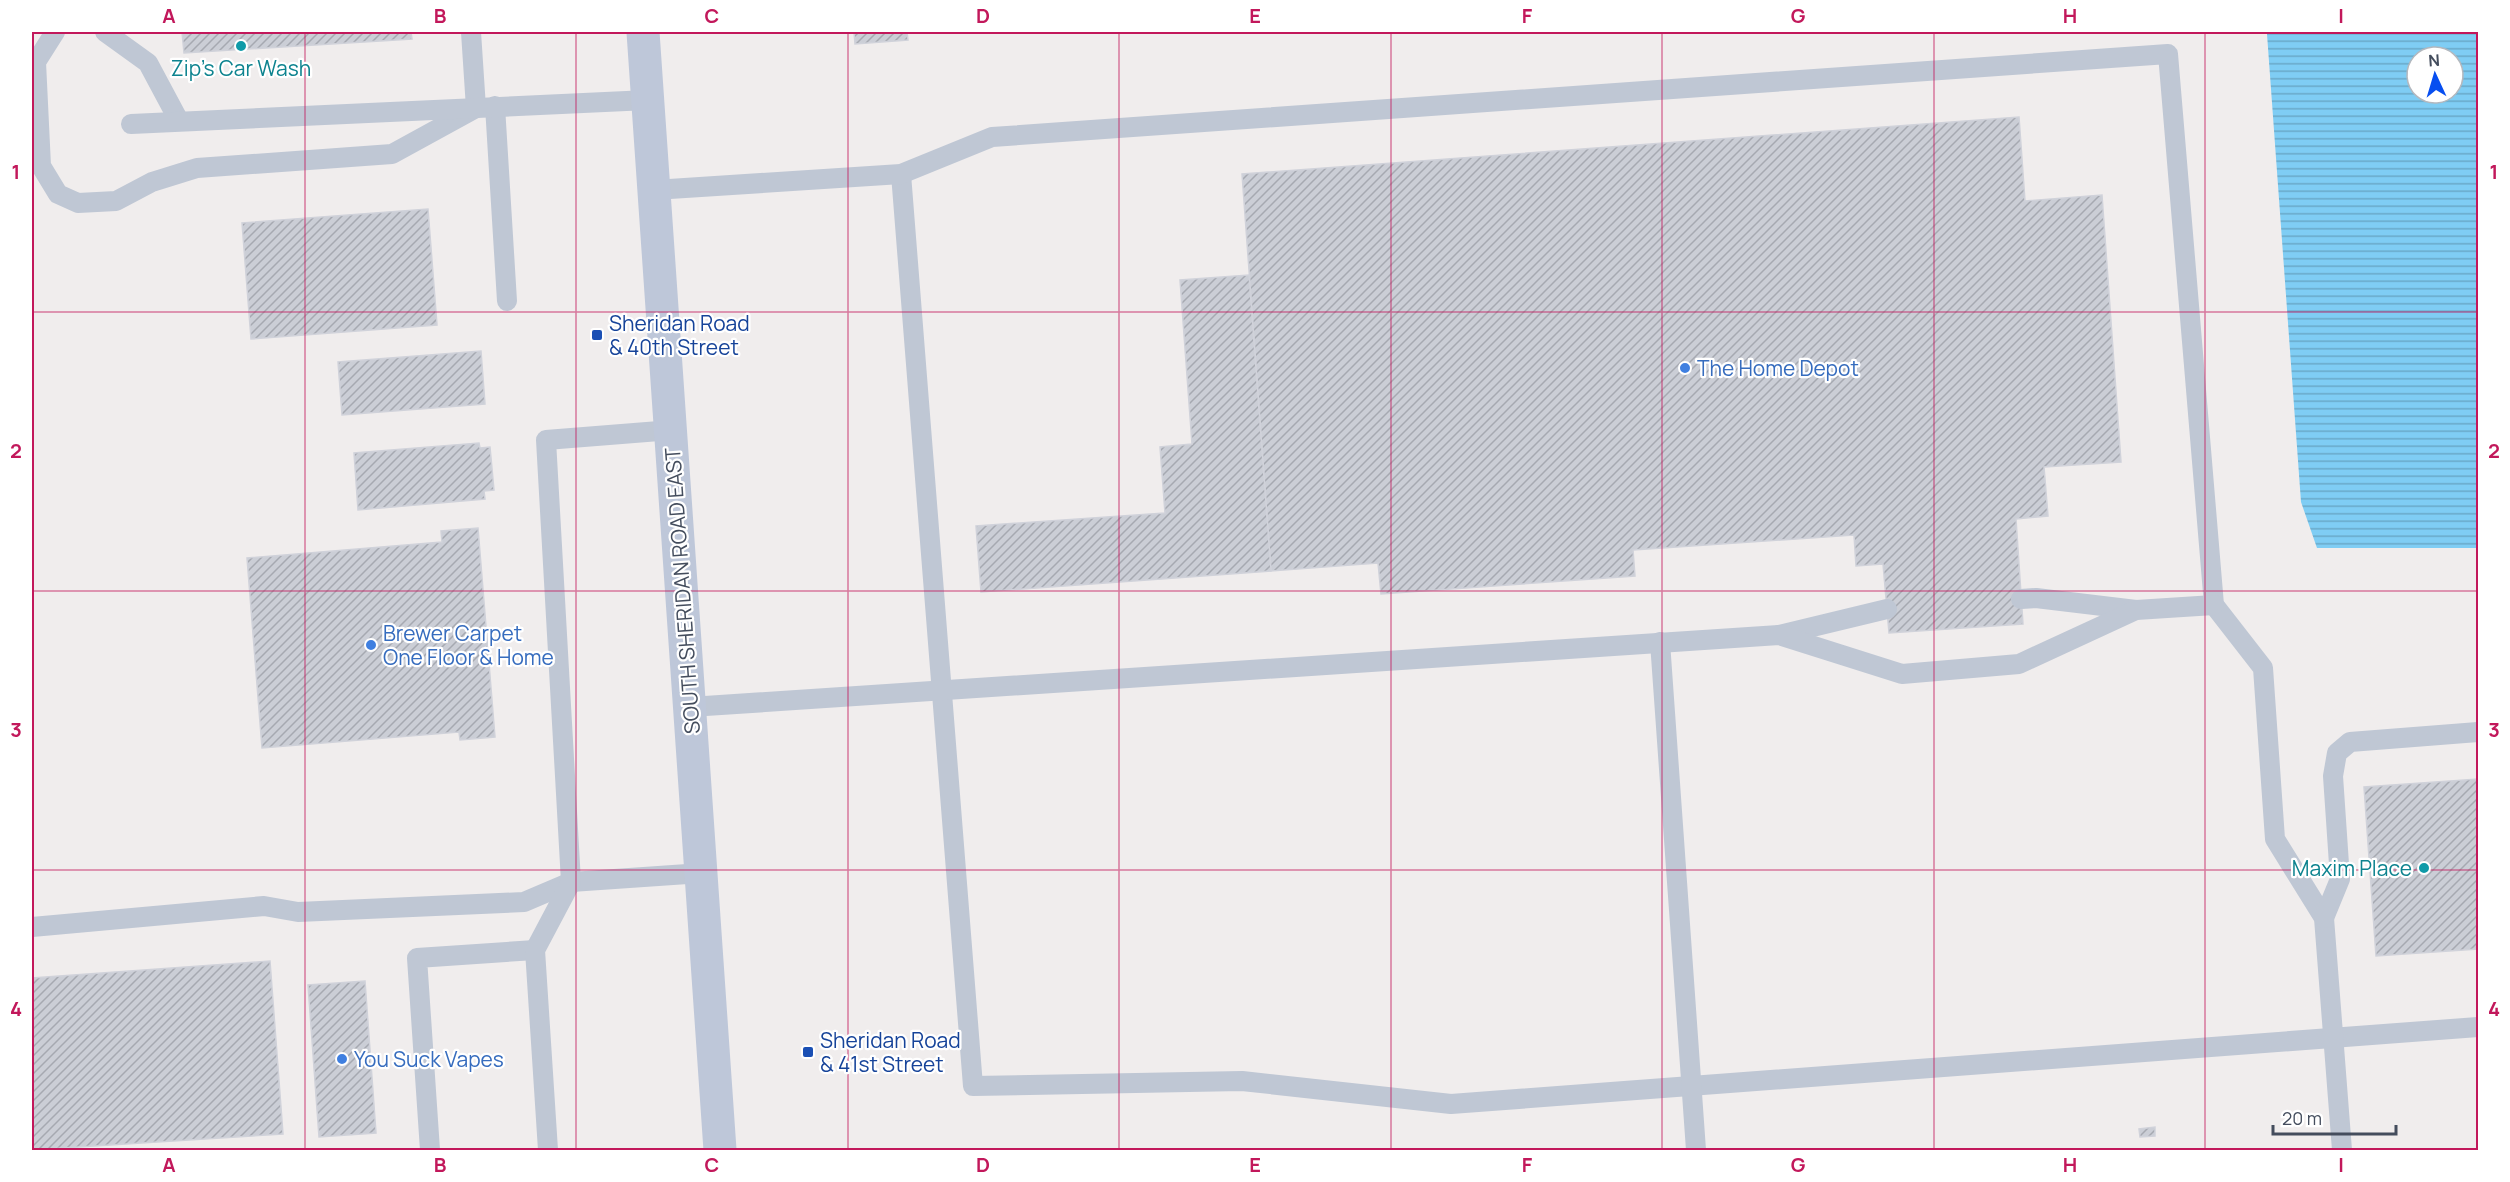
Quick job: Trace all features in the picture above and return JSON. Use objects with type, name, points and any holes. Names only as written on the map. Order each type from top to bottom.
[{"type":"main road","name":"SOUTH SHERIDAN ROAD EAST","points":[[643,32],[720,1150]]},
{"type":"lane","points":[[55,32],[36,62],[41,166],[58,194],[78,203],[116,201],[152,182],[197,168],[392,154],[486,107]]},
{"type":"lane","points":[[105,32],[148,63],[179,121]]},
{"type":"lane","points":[[471,32],[486,107],[507,302]]},
{"type":"lane","points":[[654,190],[901,174],[992,136],[2168,54],[2214,605],[2263,668],[2275,839],[2324,918],[2342,1150]]},
{"type":"lane","points":[[130,124],[648,100]]},
{"type":"lane","points":[[901,174],[973,1086],[1242,1082],[1451,1104],[2478,1027]]},
{"type":"lane","points":[[548,1150],[535,950],[571,882],[546,440],[672,430]]},
{"type":"lane","points":[[2021,599],[2036,598],[2136,610],[2214,605]]},
{"type":"lane","points":[[690,707],[1779,635],[1887,609]]},
{"type":"lane","points":[[1779,635],[1902,674],[2019,664],[2136,610]]},
{"type":"lane","points":[[1660,642],[1695,1150]]},
{"type":"lane","points":[[2324,918],[2340,879],[2333,776],[2337,753],[2350,742],[2478,732]]},
{"type":"lane","points":[[32,927],[264,906],[298,912],[524,903],[571,882],[702,873]]},
{"type":"lane","points":[[430,1150],[417,958],[535,950]]},
{"type":"water","points":[[2269,32],[2478,32],[2478,548],[2317,548],[2301,502],[2267,34]]},
{"type":"building","name":"Zip's Car Wash","points":[[182,32],[411,32],[412,39],[184,53]]},
{"type":"building","points":[[854,32],[907,32],[908,40],[855,44]]},
{"type":"building","name":"The Home Depot","points":[[2019,117],[2025,201],[2102,195],[2121,462],[2044,467],[2048,516],[2016,519],[2023,624],[1889,633],[1883,564],[1856,566],[1854,535],[1633,550],[1635,576],[1381,594],[1378,563],[1271,571],[1242,174]]},
{"type":"building","points":[[428,209],[437,325],[251,339],[242,223]]},
{"type":"building","points":[[1249,275],[1271,571],[981,592],[976,526],[1165,513],[1160,447],[1192,444],[1180,280]]},
{"type":"building","points":[[481,351],[485,404],[342,415],[338,362]]},
{"type":"building","points":[[479,443],[480,448],[490,447],[494,490],[484,491],[485,499],[358,510],[354,453]]},
{"type":"building","name":"Brewer Carpet One Floor & Home","points":[[478,528],[495,737],[460,740],[459,732],[262,748],[247,558],[442,542],[441,531]]},
{"type":"building","name":"Maxim Place","points":[[2478,779],[2478,949],[2376,956],[2364,787]]},
{"type":"building","points":[[270,961],[283,1134],[32,1150],[32,978]]},
{"type":"building","name":"You Suck Vapes","points":[[365,981],[376,1133],[319,1137],[308,985]]},
{"type":"building","points":[[2155,1127],[2155,1136],[2140,1137],[2139,1129]]},
{"type":"place","name":"Zip's Car Wash","points":[[241,46]]},
{"type":"place","name":"Sheridan Road & 40th Street","points":[[597,335]]},
{"type":"place","name":"The Home Depot","points":[[1685,368]]},
{"type":"place","name":"Brewer Carpet One Floor & Home","points":[[371,645]]},
{"type":"place","name":"Maxim Place","points":[[2424,868]]},
{"type":"place","name":"Sheridan Road & 41st Street","points":[[808,1052]]},
{"type":"place","name":"You Suck Vapes","points":[[342,1059]]}]
